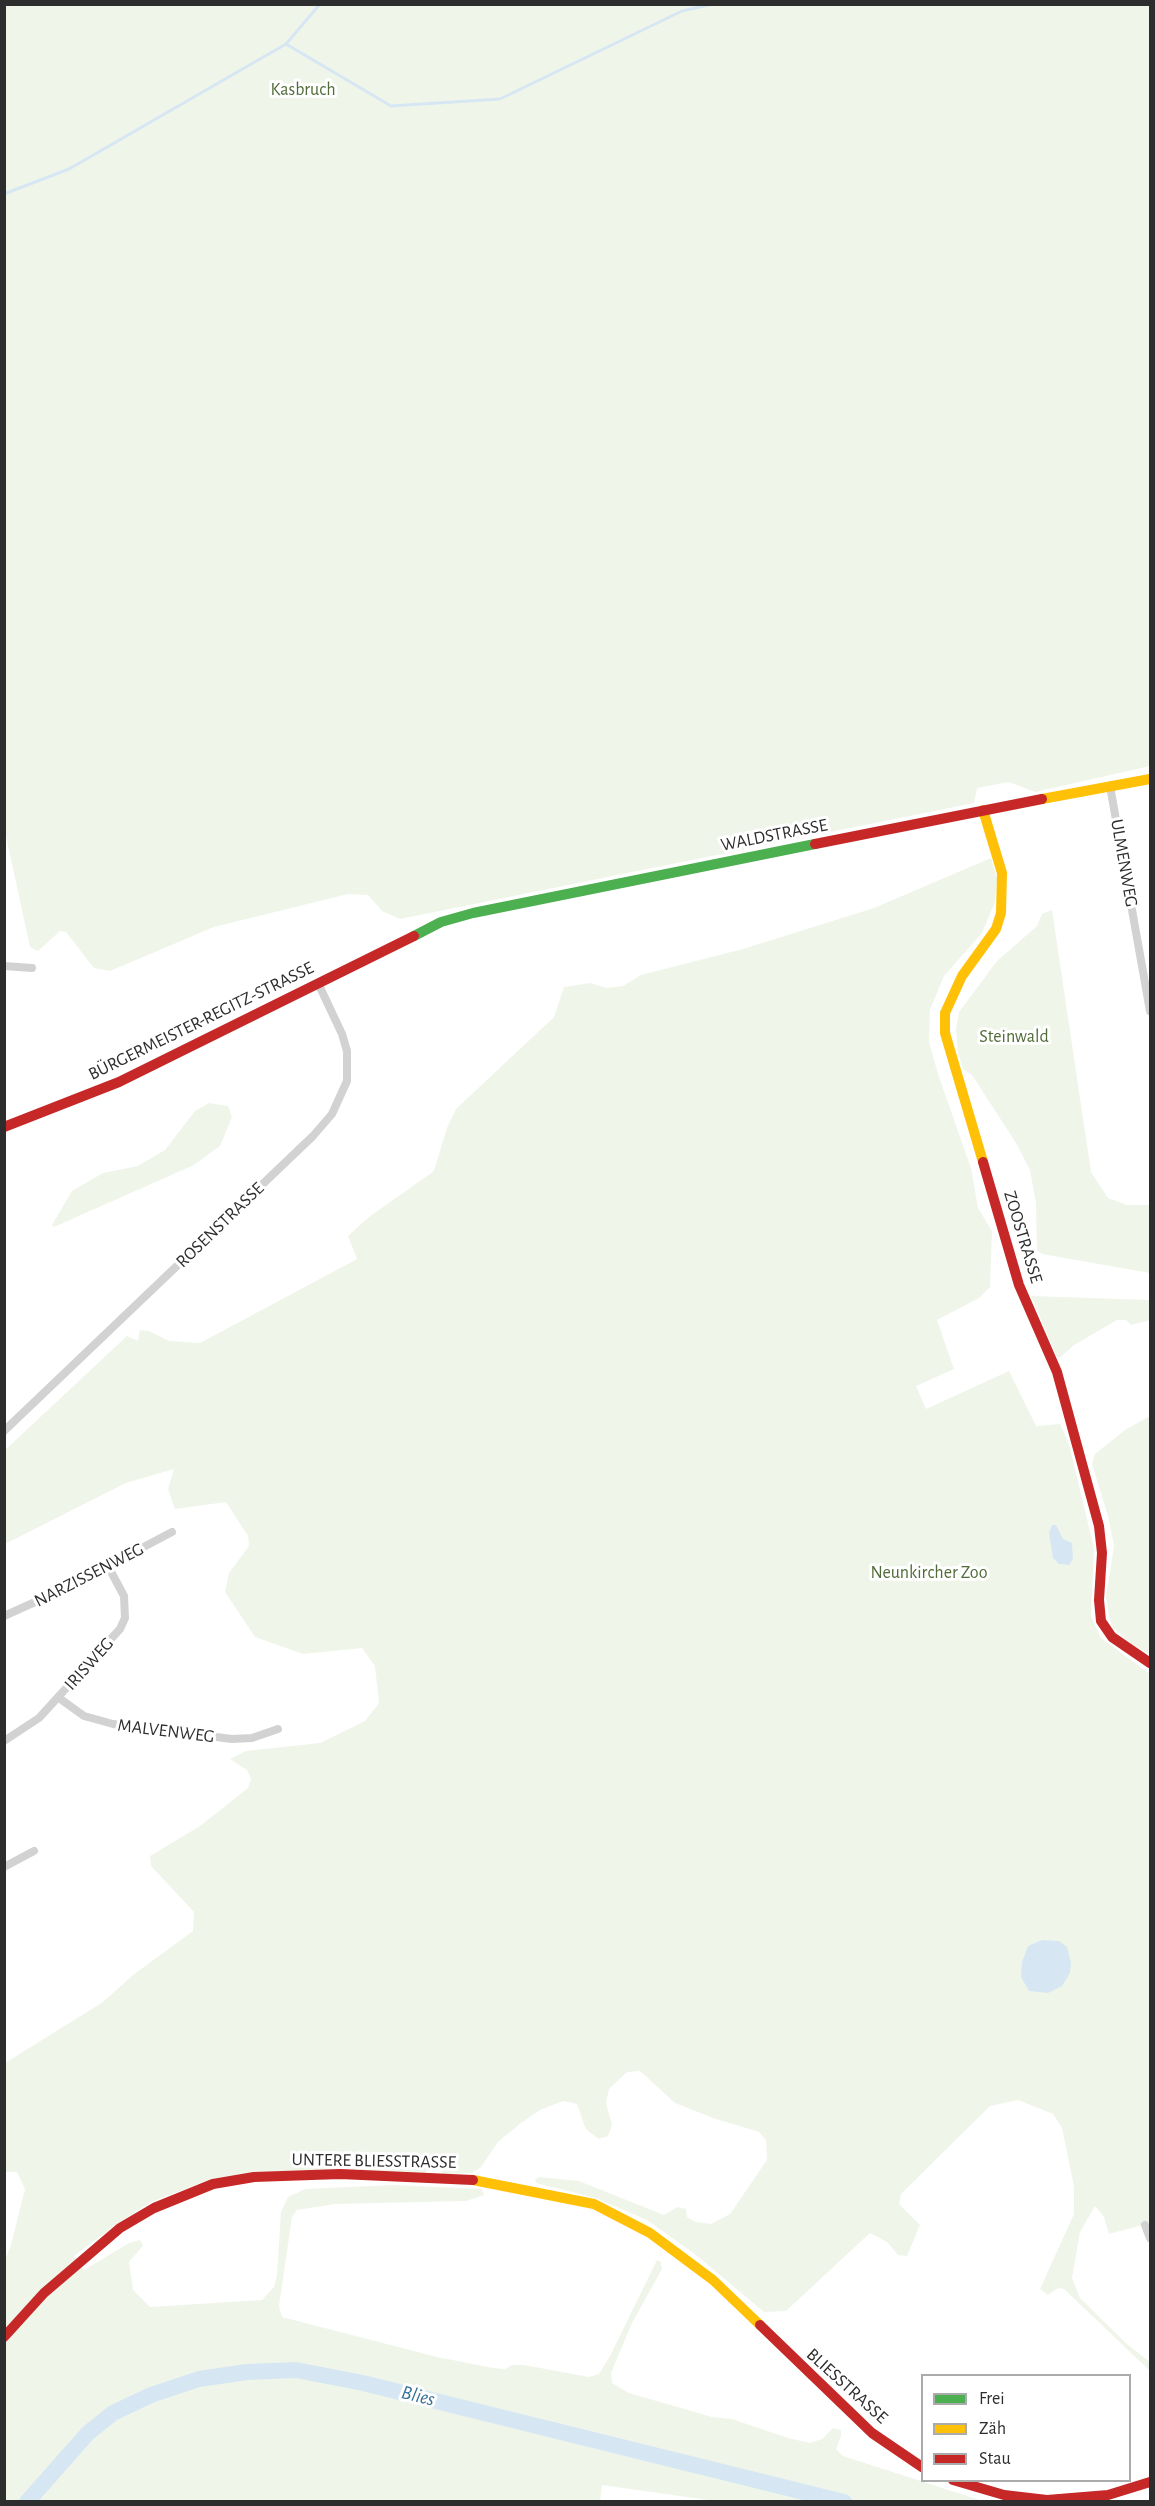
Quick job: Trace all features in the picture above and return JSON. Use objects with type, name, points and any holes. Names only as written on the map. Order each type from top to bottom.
[{"type":"street","name":"WALDSTRASSE","points":[[408,937],[441,922],[473,912],[1150,779]]},
{"type":"street","name":"ULMENWEG","points":[[1110,786],[1150,1011]]},
{"type":"street","name":"ZOOSTRASSE","points":[[983,810],[1002,873],[1002,913],[996,929],[962,976],[950,999],[945,1013],[945,1033],[1019,1285],[1057,1372],[1099,1526],[1102,1553],[1099,1600],[1101,1621],[1112,1637],[1150,1663]]},
{"type":"street","name":"BÜRGERMEISTER-REGITZ-STRASSE","points":[[4,1126],[119,1082],[408,937]]},
{"type":"street","points":[[4,966],[32,968]]},
{"type":"street","name":"ROSENSTRASSE","points":[[4,1431],[308,1142],[332,1114],[347,1082],[348,1061],[342,1034],[318,983]]},
{"type":"street","name":"NARZISSENWEG","points":[[4,1616],[172,1532]]},
{"type":"street","name":"IRISWEG","points":[[4,1741],[39,1718],[111,1640],[124,1618],[124,1596],[108,1566]]},
{"type":"street","name":"MALVENWEG","points":[[59,1698],[84,1716],[113,1724],[232,1739],[252,1738],[278,1729]]},
{"type":"street","points":[[4,1867],[34,1851]]},
{"type":"street","name":"UNTERE BLIESSTRASSE","points":[[4,2337],[44,2293],[76,2263],[120,2228],[154,2208],[213,2184],[254,2177],[340,2174],[483,2181],[554,2193],[594,2204],[636,2225],[673,2249],[713,2280],[755,2322]]},
{"type":"street","points":[[1145,2225],[1150,2238]]},
{"type":"street","name":"BLIESSTRASSE","points":[[755,2322],[872,2433],[921,2466]]},
{"type":"street","points":[[957,2482],[1004,2495],[1047,2500],[1107,2495],[1150,2482]]},
{"type":"green space","name":"Kasbruch","points":[[4,5],[1150,5],[1150,766],[1035,792],[1009,782],[977,788],[974,803],[400,919],[382,911],[368,895],[348,894],[214,927],[110,971],[94,968],[66,932],[60,931],[38,951],[30,947],[4,827]]},
{"type":"green space","name":"Neunkircher Zoo","points":[[991,858],[997,878],[995,902],[982,933],[944,976],[930,1010],[929,1042],[971,1168],[978,1208],[992,1231],[990,1287],[979,1298],[937,1320],[954,1369],[916,1386],[926,1409],[1009,1371],[1036,1426],[1060,1424],[1069,1444],[1094,1548],[1091,1616],[1101,1638],[1150,1674],[1150,2223],[1109,2234],[1104,2217],[1095,2206],[1080,2232],[1072,2278],[1080,2298],[1128,2345],[1150,2362],[1150,2371],[1064,2289],[1058,2288],[1048,2295],[1040,2289],[1074,2214],[1074,2186],[1062,2128],[1053,2114],[1018,2100],[990,2106],[901,2194],[899,2204],[920,2225],[907,2256],[898,2255],[887,2242],[870,2233],[786,2311],[764,2312],[696,2255],[647,2220],[596,2198],[536,2183],[535,2180],[539,2177],[579,2181],[664,2215],[678,2207],[686,2209],[687,2217],[696,2222],[711,2224],[730,2214],[767,2160],[766,2140],[759,2132],[675,2103],[640,2071],[627,2072],[609,2089],[606,2103],[612,2125],[608,2136],[599,2139],[585,2127],[577,2104],[563,2101],[540,2110],[521,2123],[498,2142],[481,2167],[472,2173],[442,2174],[440,2167],[430,2167],[425,2173],[212,2179],[151,2202],[74,2256],[84,2270],[129,2243],[140,2240],[143,2246],[129,2262],[133,2290],[150,2307],[262,2300],[274,2287],[277,2275],[281,2212],[288,2197],[305,2189],[394,2185],[482,2189],[484,2195],[466,2201],[335,2204],[297,2210],[292,2217],[279,2306],[282,2317],[437,2357],[493,2368],[505,2369],[512,2365],[524,2365],[589,2377],[599,2374],[610,2356],[657,2260],[661,2262],[662,2269],[632,2323],[611,2373],[612,2383],[629,2393],[712,2417],[732,2419],[810,2443],[822,2439],[833,2428],[841,2430],[836,2449],[843,2456],[983,2501],[722,2502],[602,2485],[600,2502],[5,2501],[5,2260],[25,2189],[17,2172],[5,2172],[5,2063],[103,2002],[133,1975],[193,1931],[194,1912],[151,1866],[150,1856],[200,1826],[248,1788],[251,1779],[247,1770],[230,1759],[246,1751],[320,1743],[365,1721],[379,1703],[375,1666],[362,1648],[303,1654],[255,1637],[225,1592],[229,1573],[249,1546],[248,1536],[226,1502],[175,1509],[168,1489],[174,1469],[126,1483],[5,1544],[5,1450],[127,1336],[138,1341],[140,1330],[149,1331],[169,1341],[200,1343],[357,1259],[348,1236],[369,1217],[434,1171],[447,1128],[456,1109],[554,1017],[564,987],[590,983],[607,988],[623,986],[641,975],[743,949],[874,908]]},
{"type":"green space","name":"Steinwald","points":[[1052,910],[1091,1172],[1108,1198],[1127,1205],[1150,1205],[1150,1273],[1042,1254],[1037,1250],[1036,1203],[1030,1170],[1016,1143],[972,1075],[963,1069],[958,1053],[956,1029],[959,1012],[997,961],[1037,926],[1042,914]]},
{"type":"green space","points":[[209,1103],[228,1106],[232,1117],[220,1146],[194,1165],[54,1227],[52,1225],[72,1191],[103,1173],[138,1166],[165,1150],[195,1111]]},
{"type":"green space","points":[[1150,1295],[1150,1320],[1131,1325],[1126,1320],[1117,1320],[1074,1345],[1061,1357],[1057,1357],[1031,1296],[1149,1300]]},
{"type":"green space","points":[[1150,1416],[1150,1654],[1133,1645],[1112,1627],[1106,1597],[1114,1546],[1108,1516],[1092,1464],[1095,1454],[1125,1430]]},
{"type":"water","points":[[1052,1525],[1056,1525],[1063,1539],[1072,1543],[1073,1559],[1069,1565],[1059,1564],[1053,1558],[1049,1533]]},
{"type":"water","points":[[1042,1940],[1059,1941],[1067,1947],[1071,1962],[1070,1973],[1062,1986],[1048,1993],[1029,1991],[1021,1977],[1022,1962],[1028,1946]]},
{"type":"waterway","points":[[4,194],[69,169],[286,44],[320,4]]},
{"type":"waterway","points":[[286,44],[391,106],[500,99],[682,11],[713,4]]},
{"type":"waterway","name":"Blies","points":[[27,2502],[88,2433],[113,2413],[151,2395],[199,2379],[247,2372],[296,2370],[363,2383],[844,2502]]},
{"type":"traffic: fast","points":[[414,936],[441,922],[473,913],[815,844]]},
{"type":"traffic: slow","points":[[1042,799],[1150,779]]},
{"type":"traffic: slow","points":[[983,810],[1002,873],[1001,913],[996,929],[962,976],[945,1013],[945,1033],[983,1162]]},
{"type":"traffic: slow","points":[[473,2180],[594,2204],[650,2233],[713,2280],[760,2325]]},
{"type":"traffic: jam","points":[[815,844],[1042,799]]},
{"type":"traffic: jam","points":[[4,1127],[119,1082],[414,936]]},
{"type":"traffic: jam","points":[[983,1162],[1019,1285],[1057,1372],[1099,1526],[1102,1553],[1099,1600],[1101,1621],[1112,1637],[1150,1663]]},
{"type":"traffic: jam","points":[[4,2337],[44,2293],[120,2228],[154,2208],[213,2184],[254,2177],[340,2174],[473,2180]]},
{"type":"traffic: jam","points":[[760,2325],[872,2433],[921,2466]]},
{"type":"traffic: jam","points":[[960,2482],[1004,2495],[1047,2500],[1108,2495],[1150,2482]]}]
